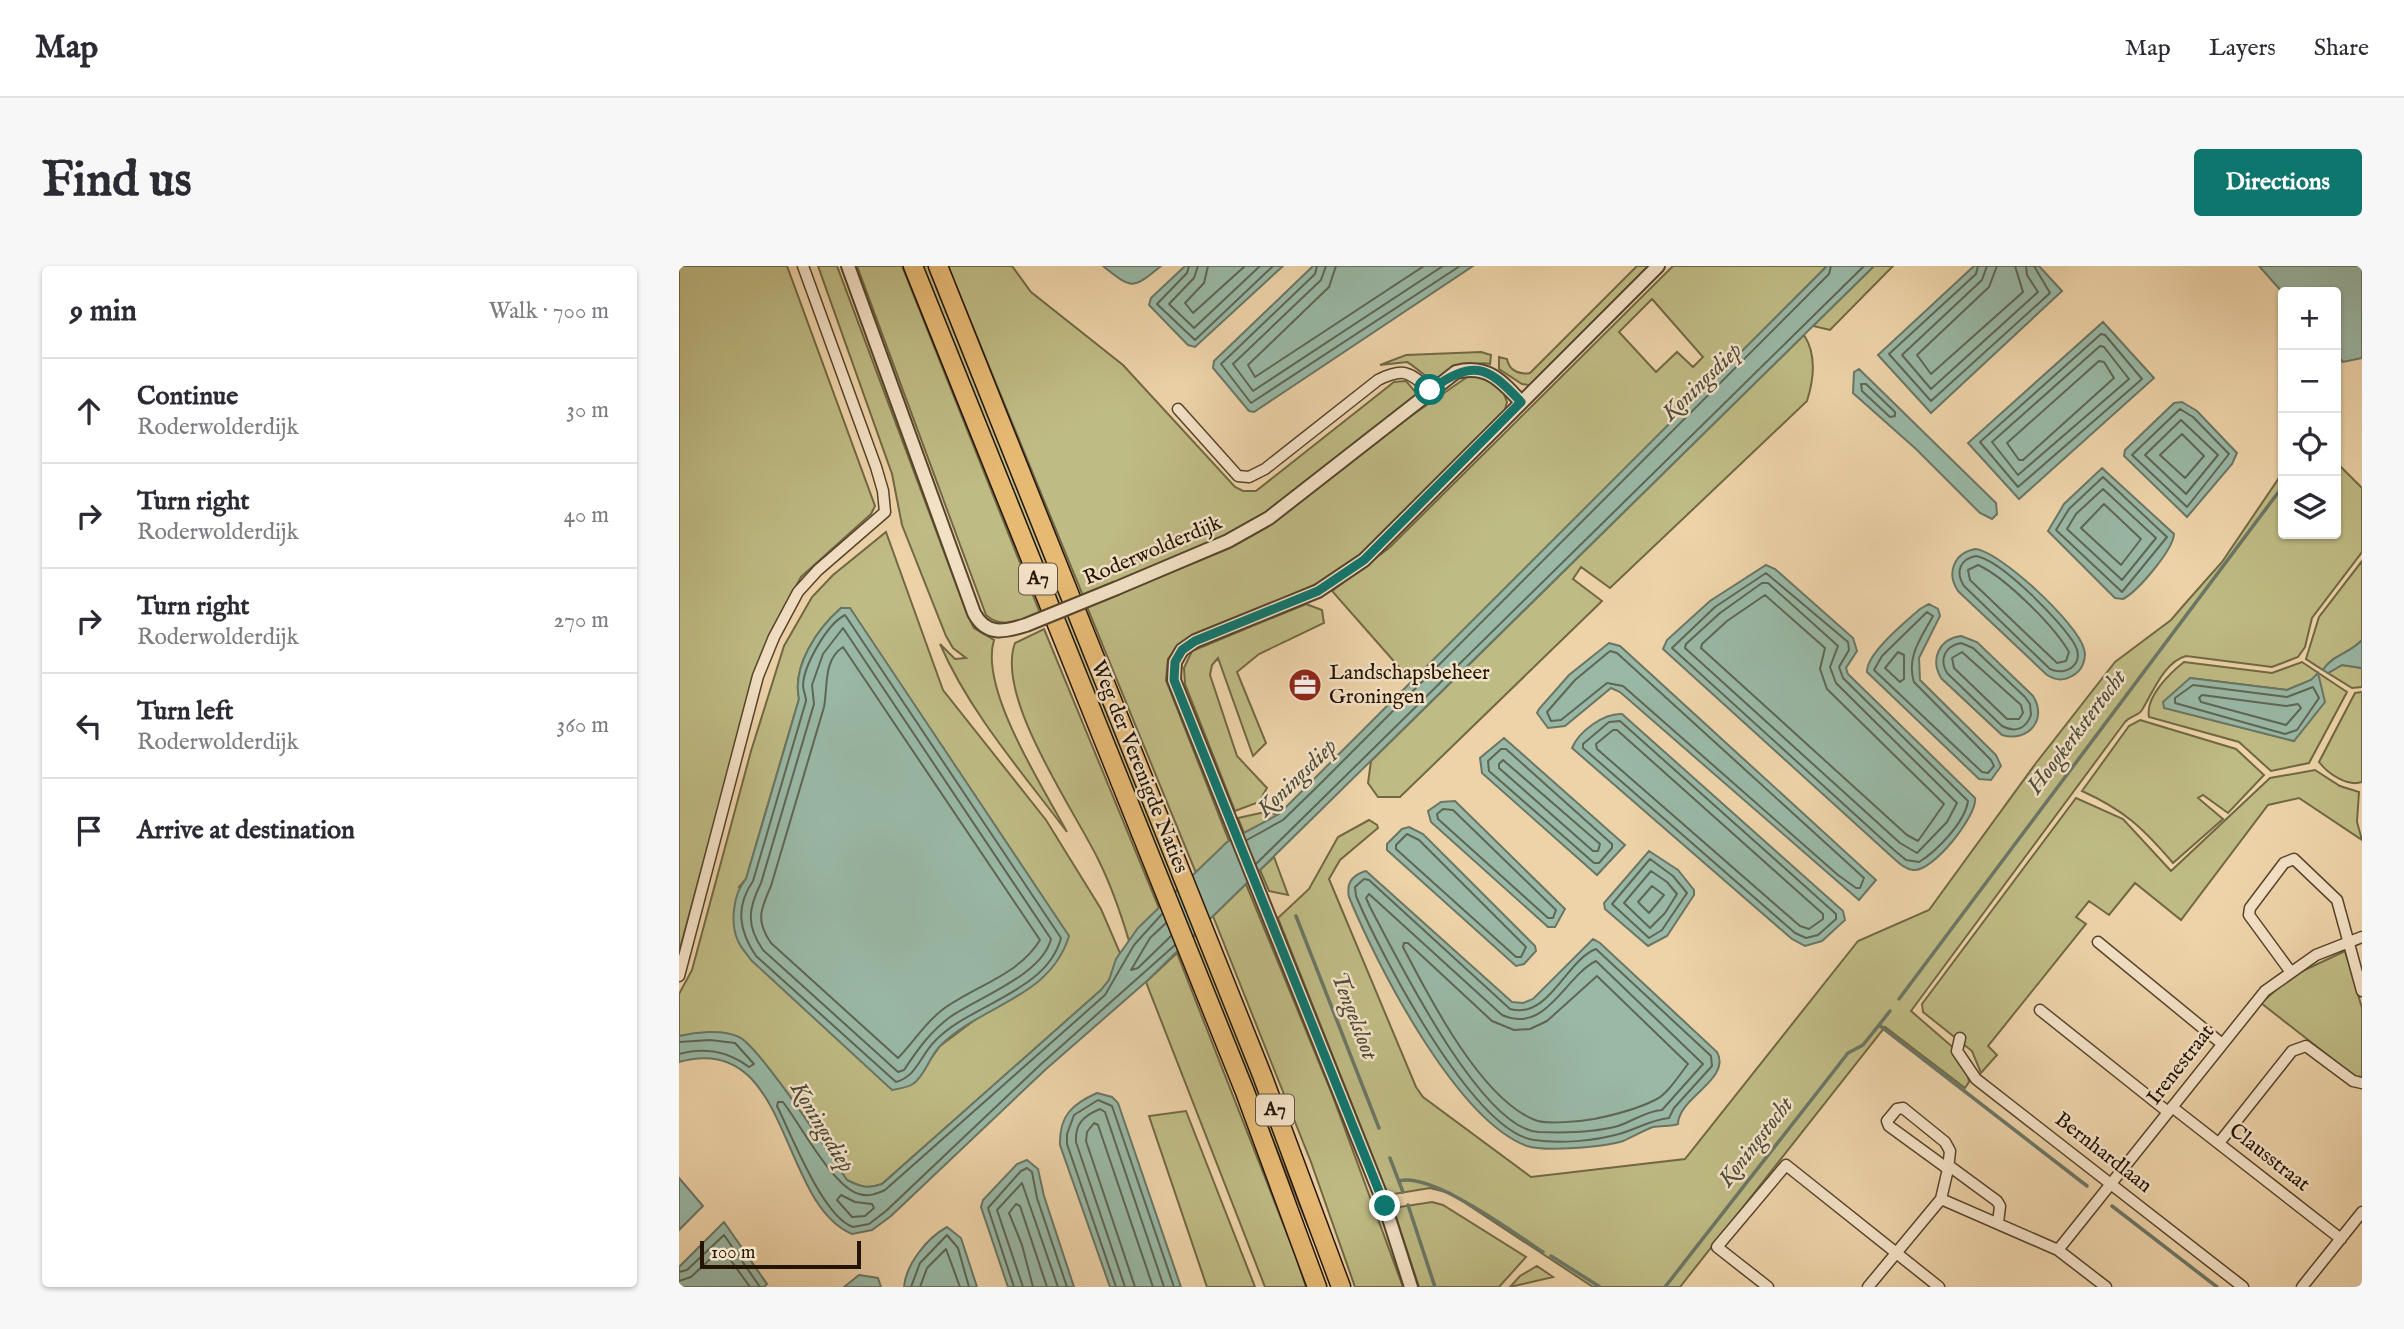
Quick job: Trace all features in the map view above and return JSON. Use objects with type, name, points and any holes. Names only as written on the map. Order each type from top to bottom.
[{"type":"highway","name":"Weg der Verenigde Naties","points":[[913,266],[1189,951],[1284,1194],[1317,1287]]},
{"type":"highway","name":"Weg der Verenigde Naties","points":[[938,266],[1311,1200],[1341,1287]]},
{"type":"street","points":[[679,976],[758,676],[774,637],[808,581],[885,512],[883,491],[876,467],[803,266]]},
{"type":"street","name":"Roderwolderdijk","points":[[848,266],[974,613],[979,623],[997,632],[1026,625],[1117,588],[1228,541],[1269,518],[1456,372],[1472,368],[1493,374],[1521,402]]},
{"type":"street","points":[[1411,1287],[1385,1206],[1253,883],[1174,680],[1175,662],[1182,650],[1195,641],[1318,591],[1364,560],[1658,266]]},
{"type":"street","points":[[1178,409],[1238,476],[1249,477],[1265,468],[1378,380],[1396,371],[1411,374],[1430,390]]},
{"type":"street","points":[[2290,971],[2249,915],[2251,908],[2289,860],[2299,862],[2337,900],[2362,990]]},
{"type":"street","name":"Irenestraat","points":[[2058,1250],[2265,991],[2290,971],[2362,937]]},
{"type":"street","points":[[2098,942],[2221,1043]]},
{"type":"street","name":"Clausstraat","points":[[2040,1010],[2170,1110],[2219,1143],[2341,1239]]},
{"type":"street","name":"Bernhardlaan","points":[[1960,1038],[1958,1051],[1976,1079],[2243,1287]]},
{"type":"street","points":[[2219,1143],[2292,1051],[2299,1047],[2306,1046],[2353,1081],[2362,1083]]},
{"type":"street","points":[[1868,1287],[1941,1199],[1948,1167],[1950,1151],[1945,1142],[1903,1108],[1897,1109],[1887,1121],[1889,1126],[1948,1167],[1997,1200],[2000,1206],[1998,1223]]},
{"type":"street","points":[[1768,1287],[1717,1247],[1786,1165],[1939,1287]]},
{"type":"street","points":[[1941,1199],[2058,1250],[2106,1287]]},
{"type":"street","points":[[2302,1287],[2362,1212]]},
{"type":"shaded area","points":[[679,266],[787,266],[875,506],[871,514],[801,577],[769,636],[755,673],[679,952]]},
{"type":"shaded area","points":[[818,266],[837,266],[968,616],[974,628],[994,640],[992,660],[1004,710],[1029,764],[1067,832],[982,718],[940,644],[955,659],[966,658],[953,648],[946,636],[902,525],[892,474]]},
{"type":"shaded area","points":[[857,266],[902,266],[1040,613],[1005,623],[992,620],[986,615]]},
{"type":"shaded area","points":[[921,266],[931,266],[1066,603],[1057,606]]},
{"type":"shaded area","points":[[948,266],[1012,266],[1031,292],[1123,365],[1235,487],[1243,491],[1256,491],[1394,382],[1406,381],[1418,395],[1259,518],[1225,537],[1083,596]]},
{"type":"shaded area","points":[[1637,266],[1654,266],[1535,386],[1522,384],[1499,369],[1499,357],[1507,359],[1515,371],[1530,373]]},
{"type":"shaded area","points":[[1673,266],[1827,266],[1413,683],[1332,591],[1389,548]],"holes":[[[1652,299],[1703,357],[1693,367],[1677,352],[1656,372],[1619,332]]]},
{"type":"shaded area","points":[[1874,266],[1893,266],[1830,330],[1813,326]]},
{"type":"shaded area","points":[[1804,335],[1813,359],[1807,401],[1610,588],[1581,567],[1573,579],[1602,601],[1400,797],[1378,797],[1368,783],[1371,761]]},
{"type":"shaded area","points":[[1481,352],[1491,355],[1490,364],[1473,365],[1436,379],[1427,377],[1407,362],[1380,365],[1406,355]]},
{"type":"shaded area","points":[[1470,375],[1480,375],[1501,386],[1507,402],[1503,417],[1360,556],[1330,577],[1282,602],[1179,645],[1168,659],[1166,680],[1229,841],[1196,873],[1087,607],[1230,548],[1266,528],[1408,418]]},
{"type":"shaded area","points":[[2341,467],[2362,488],[2362,552],[2312,618],[2305,647],[2298,657],[2272,667],[2186,656],[2171,664],[2142,710],[2125,722],[1911,1011],[1964,1057],[1969,1082],[1965,1088],[1885,1027],[1680,1287],[1593,1287],[1450,1193],[1430,1188],[1388,1195],[1278,918],[1309,889],[1338,837],[1369,820],[1378,828],[1340,860],[1329,879],[1416,1087],[1423,1097],[1531,1177],[1685,1159],[1858,941],[1929,910],[2036,763],[2115,662],[2171,620],[2222,562],[2278,479],[2278,539],[2341,539]]},
{"type":"shaded area","points":[[886,532],[943,690],[1046,820],[1101,909],[1120,953],[1109,980],[1101,990],[882,1184],[868,1187],[847,1180],[749,1046],[710,1033],[679,1036],[679,994],[692,970],[751,751],[784,646],[812,597],[833,575]],"holes":[[[841,608],[980,1016],[940,1046],[927,1064],[739,887],[746,879],[799,699],[799,674],[803,661],[815,637]]]},
{"type":"shaded area","points":[[2362,561],[2362,640],[2331,661],[2323,670],[2306,659],[2319,617]]},
{"type":"shaded area","points":[[1306,604],[1322,610],[1324,623],[1259,654],[1237,672],[1266,743],[1253,756],[1218,658],[1212,665],[1210,675],[1237,756],[1267,788],[1259,802],[1235,811],[1185,684],[1184,668],[1192,651]]},
{"type":"shaded area","points":[[1070,614],[1180,887],[1173,895],[1062,617]]},
{"type":"shaded area","points":[[1044,629],[1159,908],[1129,941],[1103,869],[1040,752],[1016,692],[1012,666],[1015,643]]},
{"type":"shaded area","points":[[2184,662],[2272,673],[2302,662],[2347,692],[2309,763],[2271,771],[2239,742],[2149,717],[2155,694]],"holes":[[[2190,678],[2287,690],[2311,680],[2294,741],[2165,708]]]},
{"type":"shaded area","points":[[2342,665],[2362,668],[2362,687],[2352,688],[2328,673]]},
{"type":"shaded area","points":[[2362,692],[2362,782],[2351,783],[2333,775],[2319,762],[2355,693]]},
{"type":"shaded area","points":[[2140,720],[2236,749],[2264,775],[2228,813],[2203,795],[2198,798],[2223,819],[2173,863],[2132,821],[2110,805],[2082,791],[2129,726]]},
{"type":"shaded area","points":[[2315,770],[2340,786],[2359,792],[2357,822],[2362,840],[2299,798],[2268,805],[2181,920],[2135,883],[2109,915],[2089,901],[2076,917],[2086,924],[1988,1046],[1997,1055],[1981,1073],[1972,1051],[1923,1012],[1922,1004],[2076,798],[2123,819],[2171,871],[2270,778]]},
{"type":"shaded area","points":[[1265,812],[1279,815],[1244,833],[1238,818]]},
{"type":"shaded area","points":[[1274,857],[1288,895],[1269,891],[1260,870]]},
{"type":"shaded area","points":[[1246,884],[1332,1094],[1403,1287],[1355,1287],[1311,1162],[1213,916]]},
{"type":"shaded area","points":[[1198,932],[1253,1070],[1328,1275],[1191,939]]},
{"type":"shaded area","points":[[2345,951],[2362,1008],[2362,1078],[2358,1079],[2261,1003],[2292,976]]},
{"type":"shaded area","points":[[1177,953],[1306,1287],[1265,1287],[1146,982]]},
{"type":"shaded area","points":[[1186,1111],[1255,1287],[1207,1287],[1149,1116]]},
{"type":"shaded area","points":[[1432,1202],[1443,1205],[1526,1257],[1499,1287],[1419,1287],[1393,1208]]},
{"type":"shaded area","points":[[1537,1266],[1553,1277],[1510,1287],[1520,1276]]},
{"type":"water","points":[[1103,266],[1161,266],[1138,283],[1132,284]]},
{"type":"water","points":[[1185,266],[1283,266],[1195,347],[1188,345],[1149,305],[1151,298]]},
{"type":"water","points":[[1313,266],[1473,266],[1254,412],[1249,411],[1213,368],[1214,361]]},
{"type":"water","points":[[1827,266],[1874,266],[1148,980],[1045,1070],[891,1216],[872,1230],[852,1234],[828,1216],[809,1190],[780,1124],[763,1094],[743,1071],[716,1059],[679,1062],[679,1036],[717,1032],[739,1037],[763,1060],[847,1180],[865,1186],[882,1184],[1101,990],[1109,980],[1116,959],[1138,928],[1227,842],[1279,814]]},
{"type":"water","points":[[1974,266],[2039,266],[2062,291],[1931,413],[1878,355]]},
{"type":"water","points":[[2259,266],[2362,266],[2362,358],[2343,362],[2341,360],[2341,287],[2278,287]]},
{"type":"water","points":[[2103,322],[2154,378],[2019,499],[1968,443]]},
{"type":"water","points":[[1859,369],[1996,503],[1997,514],[1992,519],[1980,513],[1916,449],[1853,393],[1854,372]]},
{"type":"water","points":[[2182,402],[2197,411],[2237,453],[2232,464],[2187,517],[2124,456],[2125,450],[2174,403]]},
{"type":"water","points":[[2102,468],[2174,534],[2168,550],[2154,570],[2123,599],[2115,598],[2048,531],[2064,504]]},
{"type":"water","points":[[1975,549],[1987,553],[2019,575],[2068,623],[2079,638],[2085,653],[2083,664],[2076,674],[2063,679],[2047,675],[1958,591],[1954,584],[1954,565],[1962,555]]},
{"type":"water","points":[[1766,565],[1775,569],[1853,638],[1857,651],[1846,668],[1848,674],[1975,798],[1969,817],[1952,842],[1921,868],[1913,870],[1898,862],[1663,649],[1667,640],[1710,601]]},
{"type":"water","points":[[1929,604],[1938,609],[1940,616],[1919,658],[1920,680],[1996,755],[2001,766],[1991,780],[1979,779],[1867,672],[1873,656],[1888,638]]},
{"type":"water","points":[[841,608],[850,608],[1069,936],[1060,957],[1031,987],[958,1031],[937,1049],[913,1084],[892,1090],[751,960],[739,944],[734,926],[738,892],[746,879],[799,699],[799,674],[803,661],[815,637]]},
{"type":"water","points":[[1961,636],[1977,642],[2033,696],[2037,705],[2037,721],[2027,732],[2020,736],[2002,735],[1941,678],[1936,664],[1939,651],[1947,641]]},
{"type":"water","points":[[2362,640],[2362,668],[2342,665],[2328,673],[2323,670],[2331,661]]},
{"type":"water","points":[[1609,643],[1620,646],[1876,880],[1859,900],[1620,692],[1611,688],[1565,726],[1548,728],[1537,713],[1539,709],[1569,675]]},
{"type":"water","points":[[2318,673],[2325,702],[2294,741],[2164,708],[2163,702],[2190,678],[2287,690],[2311,680]]},
{"type":"water","points":[[1622,714],[1843,911],[1845,920],[1822,941],[1805,946],[1792,939],[1572,748],[1580,735],[1593,724],[1608,716]]},
{"type":"water","points":[[1504,738],[1625,845],[1597,875],[1482,773],[1480,758]]},
{"type":"water","points":[[1455,801],[1565,909],[1555,927],[1548,927],[1431,822],[1428,811],[1441,802]]},
{"type":"water","points":[[1409,827],[1423,834],[1535,946],[1536,951],[1524,964],[1516,966],[1387,850],[1387,844],[1402,829]]},
{"type":"water","points":[[1649,851],[1678,870],[1694,890],[1694,895],[1667,936],[1648,946],[1605,909],[1604,903]]},
{"type":"water","points":[[1366,871],[1512,1002],[1523,1003],[1533,999],[1593,939],[1717,1052],[1720,1062],[1717,1071],[1686,1106],[1678,1124],[1653,1127],[1623,1141],[1575,1148],[1536,1148],[1500,1131],[1473,1106],[1447,1074],[1399,999],[1379,961],[1349,897],[1351,880]]},
{"type":"water","points":[[1097,1093],[1112,1097],[1118,1103],[1181,1287],[1110,1287],[1060,1145],[1062,1126],[1069,1112]]},
{"type":"water","points":[[1027,1160],[1038,1169],[1044,1196],[1074,1287],[1008,1287],[981,1207],[983,1200],[1017,1164]]},
{"type":"water","points":[[679,1178],[703,1206],[679,1230]]},
{"type":"water","points":[[724,1222],[767,1284],[764,1287],[679,1287],[679,1267]]},
{"type":"water","points":[[947,1227],[961,1238],[977,1287],[904,1287],[913,1261],[932,1238]]},
{"type":"water","points":[[859,1275],[878,1278],[881,1287],[844,1287]]},
{"type":"waterway","name":"Hoogkerkstertocht","points":[[1899,999],[2278,493]]},
{"type":"waterway","name":"Tengelsloot","points":[[1296,916],[1379,1128]]},
{"type":"waterway","name":"Hoogkerkstertocht","points":[[1890,1011],[1879,1025],[2087,1186]]},
{"type":"waterway","name":"Koningstocht","points":[[1665,1287],[1848,1053],[1863,1045],[1879,1025]]},
{"type":"waterway","name":"Tengelsloot","points":[[1390,1158],[1403,1192]]},
{"type":"waterway","name":"Koningstocht","points":[[1399,1181],[1413,1181],[1451,1194],[1543,1252]]},
{"type":"waterway","name":"Tengelsloot","points":[[1408,1205],[1435,1287]]},
{"type":"waterway","name":"Hoogkerkstertocht","points":[[2112,1206],[2217,1287]]},
{"type":"waterway","name":"Koningstocht","points":[[1551,1256],[1600,1287]]},
{"type":"place","name":"Landschapsbeheer Groningen","points":[[1305,685]]},
{"type":"route","points":[[1385,1206],[1212,782],[1174,680],[1175,662],[1182,650],[1195,641],[1275,611],[1318,591],[1364,560],[1402,525],[1521,402],[1493,374],[1472,368],[1456,372],[1430,390]]},
{"type":"water label","name":"Koningsdiep","points":[[1702,382]]},
{"type":"water label","name":"Koningsdiep","points":[[1297,778]]},
{"type":"water label","name":"Koningsdiep","points":[[822,1127]]}]
